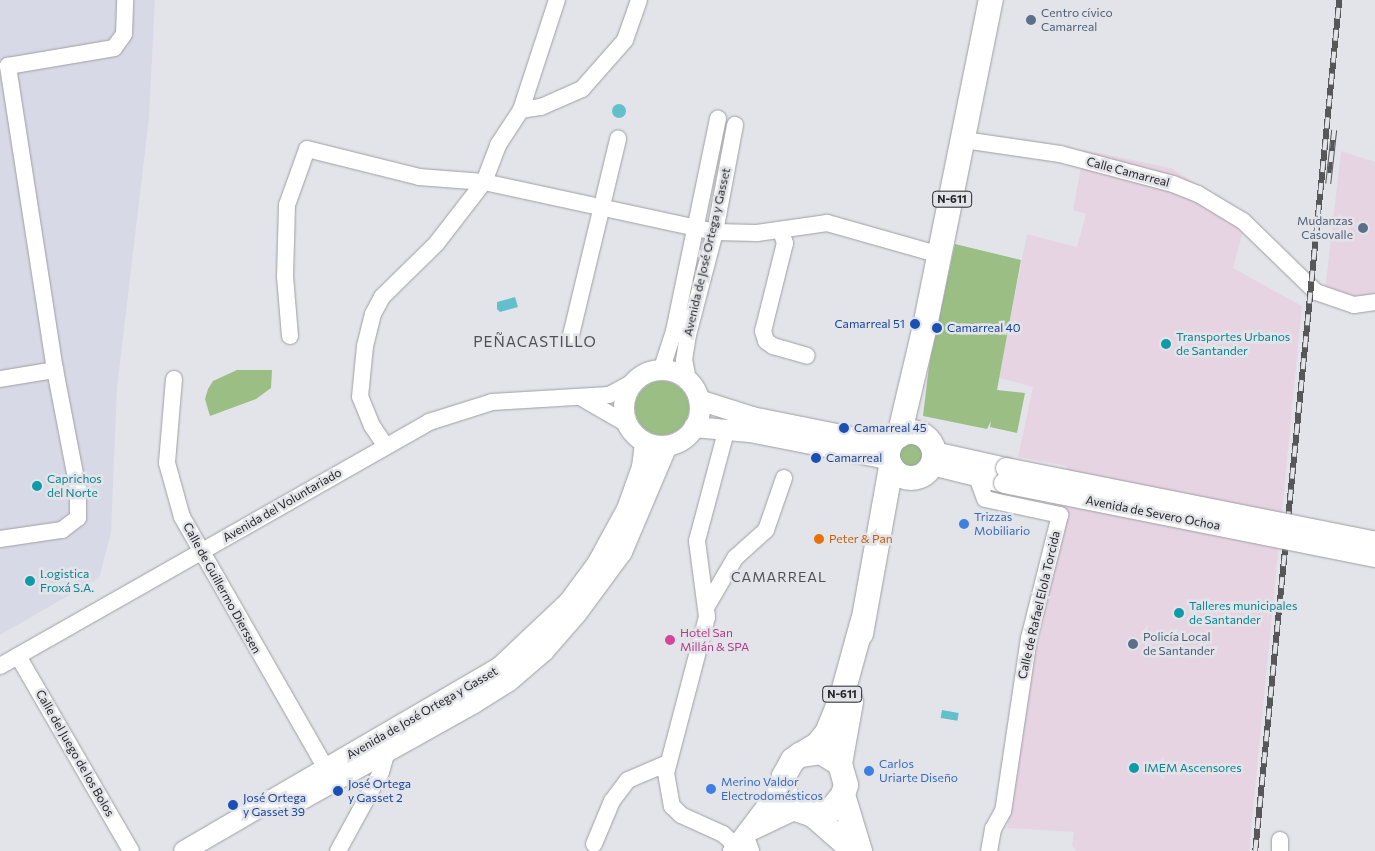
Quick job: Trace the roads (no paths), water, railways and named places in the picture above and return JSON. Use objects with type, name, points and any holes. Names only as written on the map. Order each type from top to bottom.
[{"type":"highway","name":"N-611","points":[[860,851],[843,795],[844,774],[840,764],[863,620],[885,511],[908,455],[909,397],[992,0]]},
{"type":"highway","name":"N-611","points":[[783,785],[787,767],[800,755],[818,744],[833,721],[863,620]]},
{"type":"highway","points":[[800,755],[821,752],[840,764]]},
{"type":"highway","points":[[783,785],[789,803],[805,812],[854,851]]},
{"type":"highway","points":[[805,812],[831,810],[843,795]]},
{"type":"main road","points":[[662,368],[688,380],[699,400],[699,414],[694,428],[682,440],[667,446],[645,442],[627,424],[624,402],[635,381],[662,368]]},
{"type":"main road","name":"Avenida de Severo Ochoa","points":[[699,400],[752,417],[908,455],[1375,557]]},
{"type":"main road","name":"Avenida de Severo Ochoa","points":[[694,428],[727,428],[908,455],[977,477],[1005,475],[1375,542]]},
{"type":"main road","name":"Avenida de José Ortega y Gasset","points":[[210,851],[500,667],[564,608],[597,564],[619,526],[642,466],[645,442]]},
{"type":"main road","name":"Avenida de José Ortega y Gasset","points":[[184,851],[330,775],[386,754],[508,682],[544,651],[622,552],[667,446]]},
{"type":"main road","points":[[744,843],[765,807],[783,785]]},
{"type":"main road","points":[[744,843],[805,812]]},
{"type":"street","points":[[0,539],[62,530],[78,518],[78,489],[55,370],[4,67],[114,48],[124,34],[124,0]]},
{"type":"street","points":[[386,445],[372,426],[360,396],[365,346],[373,314],[382,298],[436,244],[484,182],[498,145],[521,110],[557,0]]},
{"type":"street","points":[[521,110],[541,107],[582,89],[625,40],[638,0]]},
{"type":"street","name":"Avenida de José Ortega y Gasset","points":[[662,368],[674,331],[697,228],[718,119]]},
{"type":"street","name":"Avenida de José Ortega y Gasset","points":[[688,380],[684,360],[688,335],[715,232],[735,125]]},
{"type":"street","points":[[571,335],[618,138]]},
{"type":"street","name":"Calle Camarreal","points":[[964,140],[1060,154],[1147,175],[1198,194],[1243,221],[1316,292],[1354,305],[1375,302]]},
{"type":"street","points":[[290,336],[285,277],[287,206],[307,149],[419,177],[484,182],[715,232],[782,230],[827,223],[940,254]]},
{"type":"street","points":[[782,230],[785,243],[764,331],[766,340],[773,346],[807,356]]},
{"type":"street","points":[[0,379],[55,370]]},
{"type":"street","name":"Calle de Guillermo Dierssen","points":[[174,379],[167,463],[180,509],[200,551],[330,775]]},
{"type":"street","name":"Avenida del Voluntariado","points":[[0,666],[386,445],[450,413],[492,402],[551,396],[582,398],[610,395],[635,381]]},
{"type":"street","name":"Avenida del Voluntariado","points":[[582,398],[608,410],[627,424]]},
{"type":"street","points":[[727,428],[697,540],[707,617],[666,773],[672,806],[681,815],[744,843]]},
{"type":"street","name":"Calle de Rafael Elola Torcida","points":[[977,477],[986,499],[1060,515],[1029,638],[1003,811],[993,829],[989,851]]},
{"type":"street","points":[[707,606],[735,558],[766,530],[784,478]]},
{"type":"street","name":"Calle del Juego de los Bolos","points":[[18,656],[131,851]]},
{"type":"street","points":[[338,851],[381,772],[386,754]]},
{"type":"street","points":[[594,844],[612,801],[628,780],[668,763]]},
{"type":"water","points":[[616,104],[622,104],[626,111],[622,118],[616,118],[612,114],[612,108]]},
{"type":"water","points":[[515,297],[518,307],[500,312],[497,309],[497,302]]},
{"type":"water","points":[[942,710],[959,713],[957,721],[941,718]]},
{"type":"railway","points":[[1255,851],[1339,0]]},
{"type":"railway","points":[[1328,184],[1334,130]]},
{"type":"place","name":"Centro cívico Camarreal","points":[[1031,20]]},
{"type":"place","name":"Mudanzas Casovalle","points":[[1363,228]]},
{"type":"place","name":"Camarreal 51","points":[[915,324]]},
{"type":"place","name":"Camarreal 40","points":[[937,328]]},
{"type":"place","name":"Transportes Urbanos de Santander","points":[[1166,344]]},
{"type":"place","name":"Camarreal 45","points":[[844,428]]},
{"type":"place","name":"Camarreal","points":[[816,458]]},
{"type":"place","name":"Caprichos del Norte","points":[[37,486]]},
{"type":"place","name":"Trizzas Mobiliario","points":[[964,524]]},
{"type":"place","name":"Peter & Pan","points":[[819,539]]},
{"type":"place","name":"Logistica Froxá S.A.","points":[[30,581]]},
{"type":"place","name":"Talleres municipales de Santander","points":[[1179,613]]},
{"type":"place","name":"Hotel San Millán & SPA","points":[[670,640]]},
{"type":"place","name":"Policía Local de Santander","points":[[1133,644]]},
{"type":"place","name":"IMEM Ascensores","points":[[1134,768]]},
{"type":"place","name":"Carlos Uriarte Diseño","points":[[869,771]]},
{"type":"place","name":"Merino Valdor Electrodomésticos","points":[[711,789]]},
{"type":"place","name":"José Ortega y Gasset 2","points":[[338,791]]},
{"type":"place","name":"José Ortega y Gasset 39","points":[[233,805]]},
{"type":"district","name":"PEÑACASTILLO","points":[[535,342]]},
{"type":"district","name":"CAMARREAL","points":[[779,577]]}]
